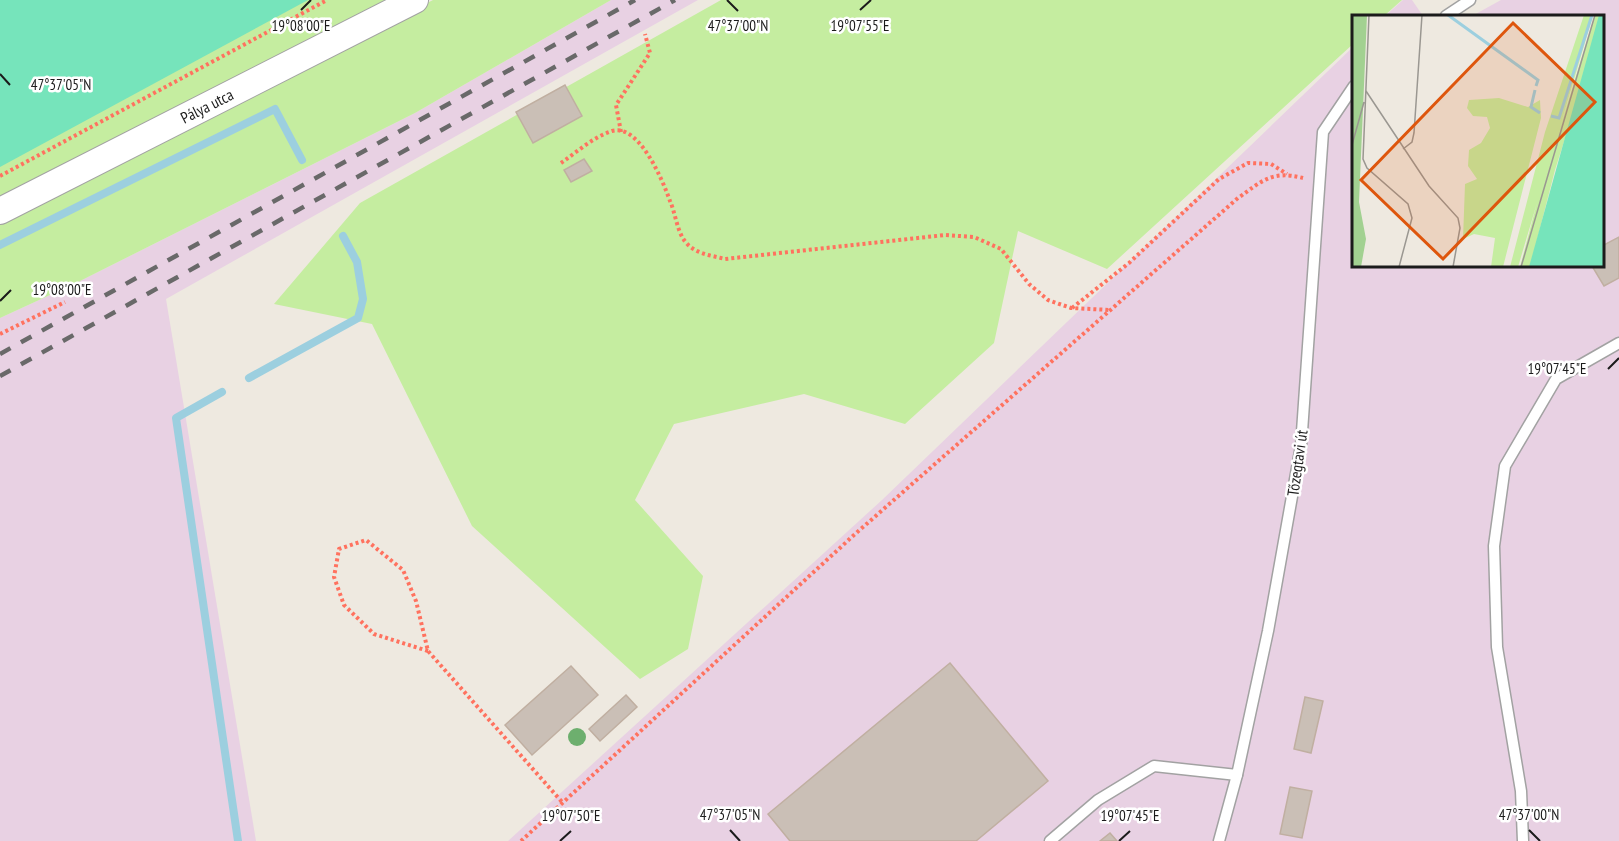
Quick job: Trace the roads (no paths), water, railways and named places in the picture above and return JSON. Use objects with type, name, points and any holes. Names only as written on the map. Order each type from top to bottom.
[{"type":"street","name":"Pálya utca","points":[[0,211],[415,0]]},
{"type":"lane","points":[[1448,15],[1470,0]]},
{"type":"lane","name":"Tőzegtavi út","points":[[1219,841],[1237,775],[1268,631],[1301,446],[1323,132],[1352,88]]},
{"type":"lane","points":[[1523,841],[1521,791],[1497,647],[1494,546],[1505,466],[1556,379],[1619,343]]},
{"type":"lane","points":[[1050,841],[1098,800],[1154,766],[1237,775]]},
{"type":"waterway","points":[[0,245],[275,109],[302,160]]},
{"type":"waterway","points":[[249,378],[358,318],[363,299],[357,262],[343,236]]},
{"type":"waterway","points":[[222,392],[176,418],[238,841]]},
{"type":"railway","points":[[0,354],[635,0]]},
{"type":"railway","points":[[0,376],[675,0]]}]
